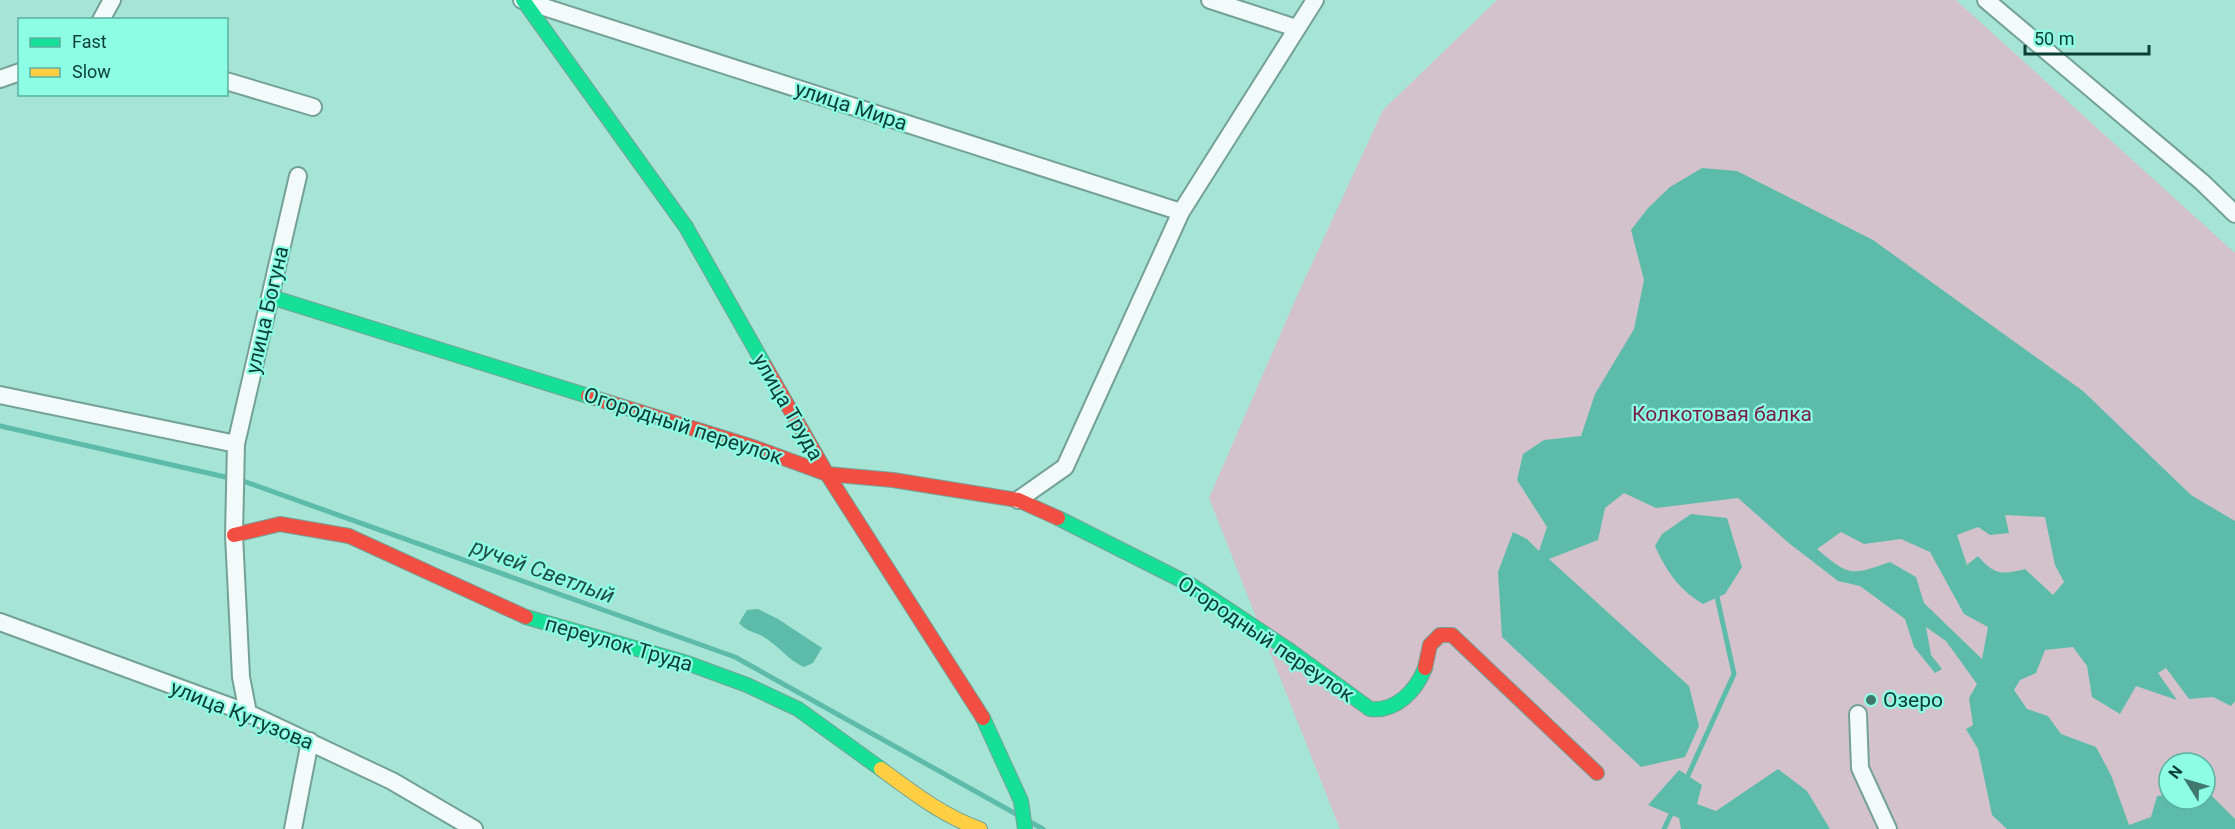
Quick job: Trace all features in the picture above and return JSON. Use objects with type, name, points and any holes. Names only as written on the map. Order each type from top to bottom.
[{"type":"street","points":[[102,18],[112,0]]},
{"type":"street","name":"улица Мира","points":[[522,0],[1181,212]]},
{"type":"street","name":"улица Труда","points":[[522,0],[686,227],[826,474],[984,719],[1022,806],[1025,827]]},
{"type":"street","points":[[1210,0],[1296,28]]},
{"type":"street","points":[[1018,500],[1065,467],[1181,212],[1315,0]]},
{"type":"street","points":[[1986,0],[2202,182],[2235,214]]},
{"type":"street","points":[[0,79],[18,73]]},
{"type":"street","points":[[228,82],[313,108]]},
{"type":"street","name":"улица Богуна","points":[[248,713],[241,677],[234,535],[236,444],[298,176]]},
{"type":"street","name":"Огородный переулок","points":[[271,297],[753,447],[826,474],[893,480],[1018,500],[1056,516],[1191,585],[1289,650],[1370,709],[1391,708],[1401,699],[1418,682],[1426,667],[1428,650],[1434,639],[1442,634],[1452,635],[1597,773]]},
{"type":"street","points":[[0,395],[236,444]]},
{"type":"street","name":"переулок Труда","points":[[234,535],[280,524],[350,536],[524,616],[687,663],[747,685],[798,709],[920,798],[963,823],[980,829]]},
{"type":"street","name":"улица Кутузова","points":[[0,622],[248,713],[392,781],[474,829]]},
{"type":"street","points":[[1858,714],[1860,768],[1888,829]]},
{"type":"street","points":[[293,829],[310,741]]},
{"type":"green space","name":"Колкотовая балка","points":[[1497,0],[1956,0],[2235,253],[2235,829],[1340,829],[1209,498],[1297,296],[1383,110]]},
{"type":"shaded area","points":[[1702,168],[1737,171],[1873,240],[2083,391],[2191,495],[2235,521],[2235,701],[2231,706],[2213,697],[2189,699],[2166,668],[2158,673],[2177,700],[2136,686],[2120,714],[2092,697],[2087,666],[2073,647],[2045,650],[2036,673],[2020,680],[2014,690],[2027,709],[2048,716],[2061,734],[2096,747],[2111,775],[2129,825],[2151,817],[2157,796],[2157,811],[2217,811],[2217,801],[2235,819],[2235,829],[2007,829],[1992,815],[1978,749],[1966,729],[1973,725],[1969,698],[1977,684],[1946,641],[1926,627],[1931,655],[1942,669],[1935,673],[1914,647],[1905,619],[1860,586],[1838,581],[1790,544],[1738,498],[1656,508],[1624,493],[1605,508],[1598,540],[1549,559],[1689,686],[1699,726],[1685,757],[1641,767],[1502,637],[1498,572],[1513,532],[1527,539],[1539,551],[1547,527],[1517,480],[1523,454],[1544,440],[1581,436],[1595,394],[1634,329],[1644,280],[1631,230],[1648,208],[1670,187]],"holes":[[[2005,515],[2045,517],[2055,565],[2064,582],[2053,595],[2025,569],[1999,572],[1989,567],[1978,556],[1967,565],[1957,535],[1978,527],[1990,535],[2009,533]],[[1841,532],[1864,544],[1901,539],[1930,552],[1964,614],[1988,627],[1982,659],[1924,603],[1916,577],[1890,562],[1866,570],[1850,571],[1836,564],[1817,549]]]},
{"type":"shaded area","points":[[1691,514],[1727,518],[1742,567],[1725,594],[1703,604],[1674,580],[1655,546],[1662,534]]},
{"type":"shaded area","points":[[758,609],[778,619],[822,648],[813,663],[804,667],[798,664],[772,642],[739,623],[747,610]]},
{"type":"shaded area","points":[[1778,769],[1807,791],[1830,829],[1681,829],[1679,818],[1648,805],[1679,770],[1702,785],[1697,804],[1716,811]]},
{"type":"waterway","name":"ручей Светлый","points":[[0,426],[243,481],[735,657],[1016,814]]},
{"type":"waterway","points":[[1686,780],[1734,674],[1716,592]]},
{"type":"waterway","points":[[1664,829],[1674,808]]},
{"type":"waterway","name":"ручей Светлый","points":[[1032,823],[1043,829]]},
{"type":"traffic: fast","points":[[523,0],[686,227],[765,366]]},
{"type":"traffic: fast","points":[[271,297],[588,396]]},
{"type":"traffic: fast","points":[[1058,518],[1191,585],[1289,650],[1370,709],[1388,707],[1404,698],[1416,685],[1425,668]]},
{"type":"traffic: fast","points":[[526,617],[687,663],[747,685],[798,709],[881,769]]},
{"type":"traffic: fast","points":[[983,718],[1021,801],[1025,829]]},
{"type":"traffic: slow","points":[[881,769],[916,795],[966,824],[980,829]]},
{"type":"traffic: jam","points":[[765,366],[827,474],[983,718]]},
{"type":"traffic: jam","points":[[588,396],[753,447],[827,474],[893,480],[1018,500],[1058,518]]},
{"type":"traffic: jam","points":[[234,535],[280,524],[349,536],[526,617]]},
{"type":"traffic: jam","points":[[1425,668],[1430,645],[1440,635],[1452,635],[1597,773]]},
{"type":"place","name":"Озеро","points":[[1871,700]]}]
